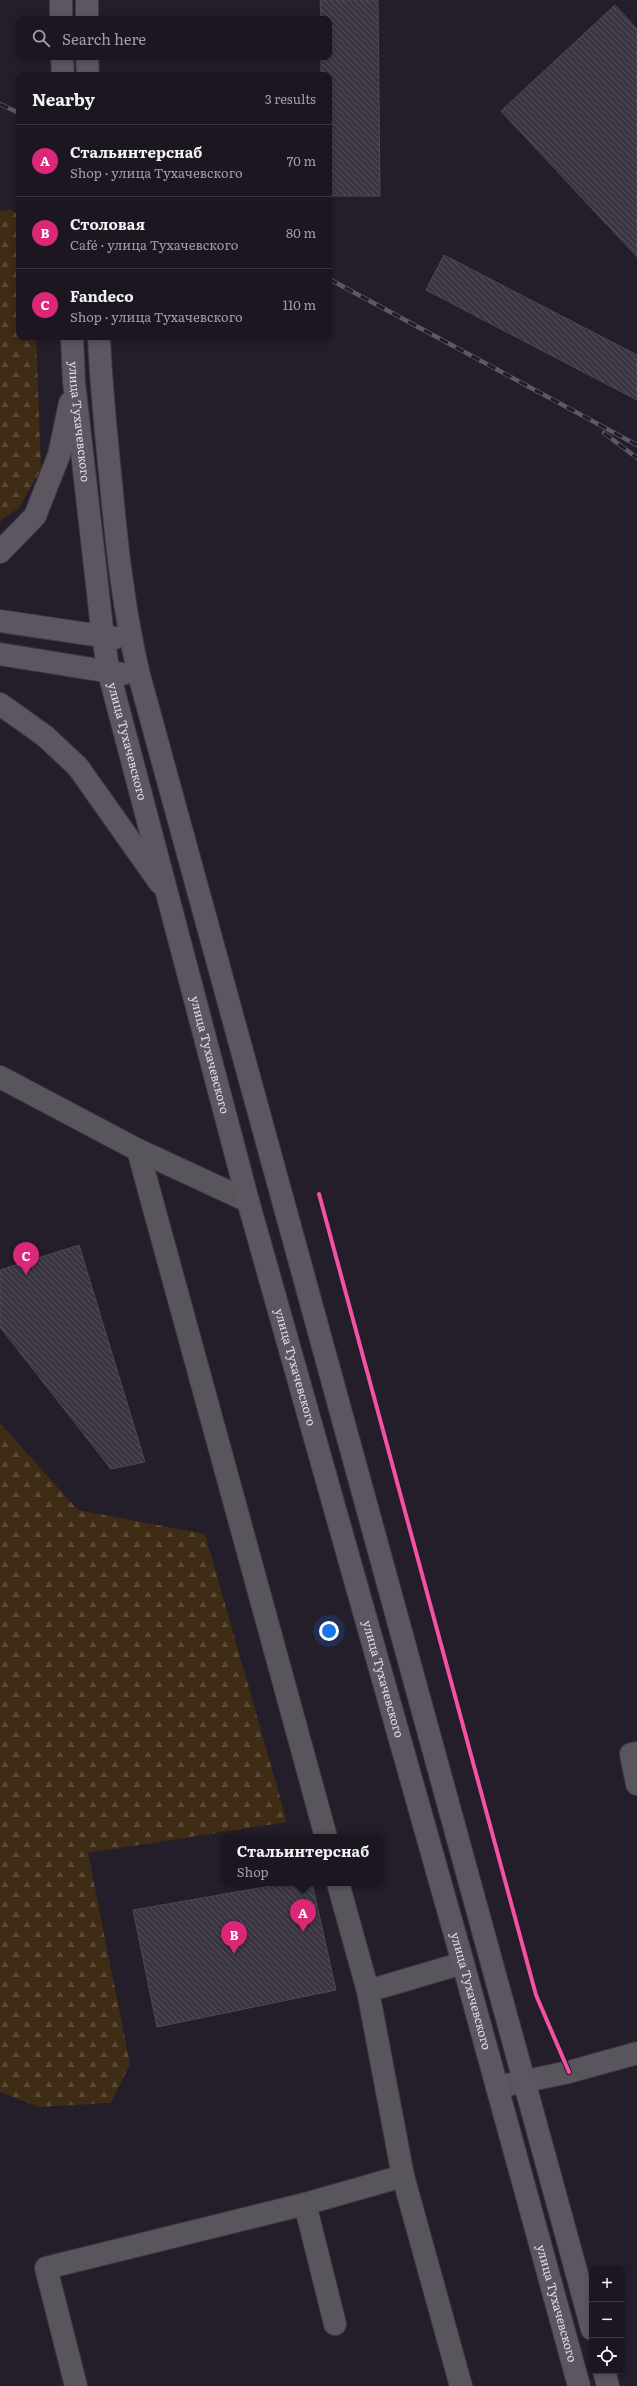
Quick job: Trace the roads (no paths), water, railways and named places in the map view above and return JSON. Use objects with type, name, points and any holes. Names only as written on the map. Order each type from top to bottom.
[{"type":"main road","points":[[61,0],[61,16]]},
{"type":"main road","points":[[87,0],[87,16]]},
{"type":"main road","points":[[62,60],[63,72]]},
{"type":"main road","points":[[88,60],[88,72]]},
{"type":"main road","name":"улица Тухачевского","points":[[72,340],[74,382],[103,637],[109,673],[248,1201],[463,1963],[578,2386]]},
{"type":"main road","name":"улица Тухачевского","points":[[99,340],[101,382],[118,554],[131,639],[139,675],[589,2319]]},
{"type":"main road","points":[[0,552],[35,516],[60,455],[74,382]]},
{"type":"main road","points":[[0,620],[103,637],[131,639]]},
{"type":"main road","points":[[0,654],[109,673],[139,675]]},
{"type":"main road","points":[[0,704],[45,736],[78,767],[168,895]]},
{"type":"main road","points":[[605,2374],[608,2386]]},
{"type":"lane","points":[[0,1078],[138,1150],[248,1201]]},
{"type":"lane","points":[[138,1150],[325,1834]]},
{"type":"lane","points":[[637,1753],[631,1754],[637,1784]]},
{"type":"lane","points":[[339,1886],[368,1991],[403,2176],[461,2386]]},
{"type":"lane","points":[[368,1991],[463,1963]]},
{"type":"lane","points":[[497,2087],[569,2072],[637,2053]]},
{"type":"lane","points":[[76,2386],[46,2268],[305,2204],[403,2176]]},
{"type":"lane","points":[[305,2204],[335,2324]]},
{"type":"railway","points":[[0,104],[16,112]]},
{"type":"railway","points":[[332,281],[637,445]]},
{"type":"railway","points":[[604,433],[637,458]]},
{"type":"place","name":"Fandeco","points":[[26,1275]]},
{"type":"place","name":"Стальинтерснаб","points":[[303,1932]]},
{"type":"place","name":"Столовая","points":[[234,1954]]}]
